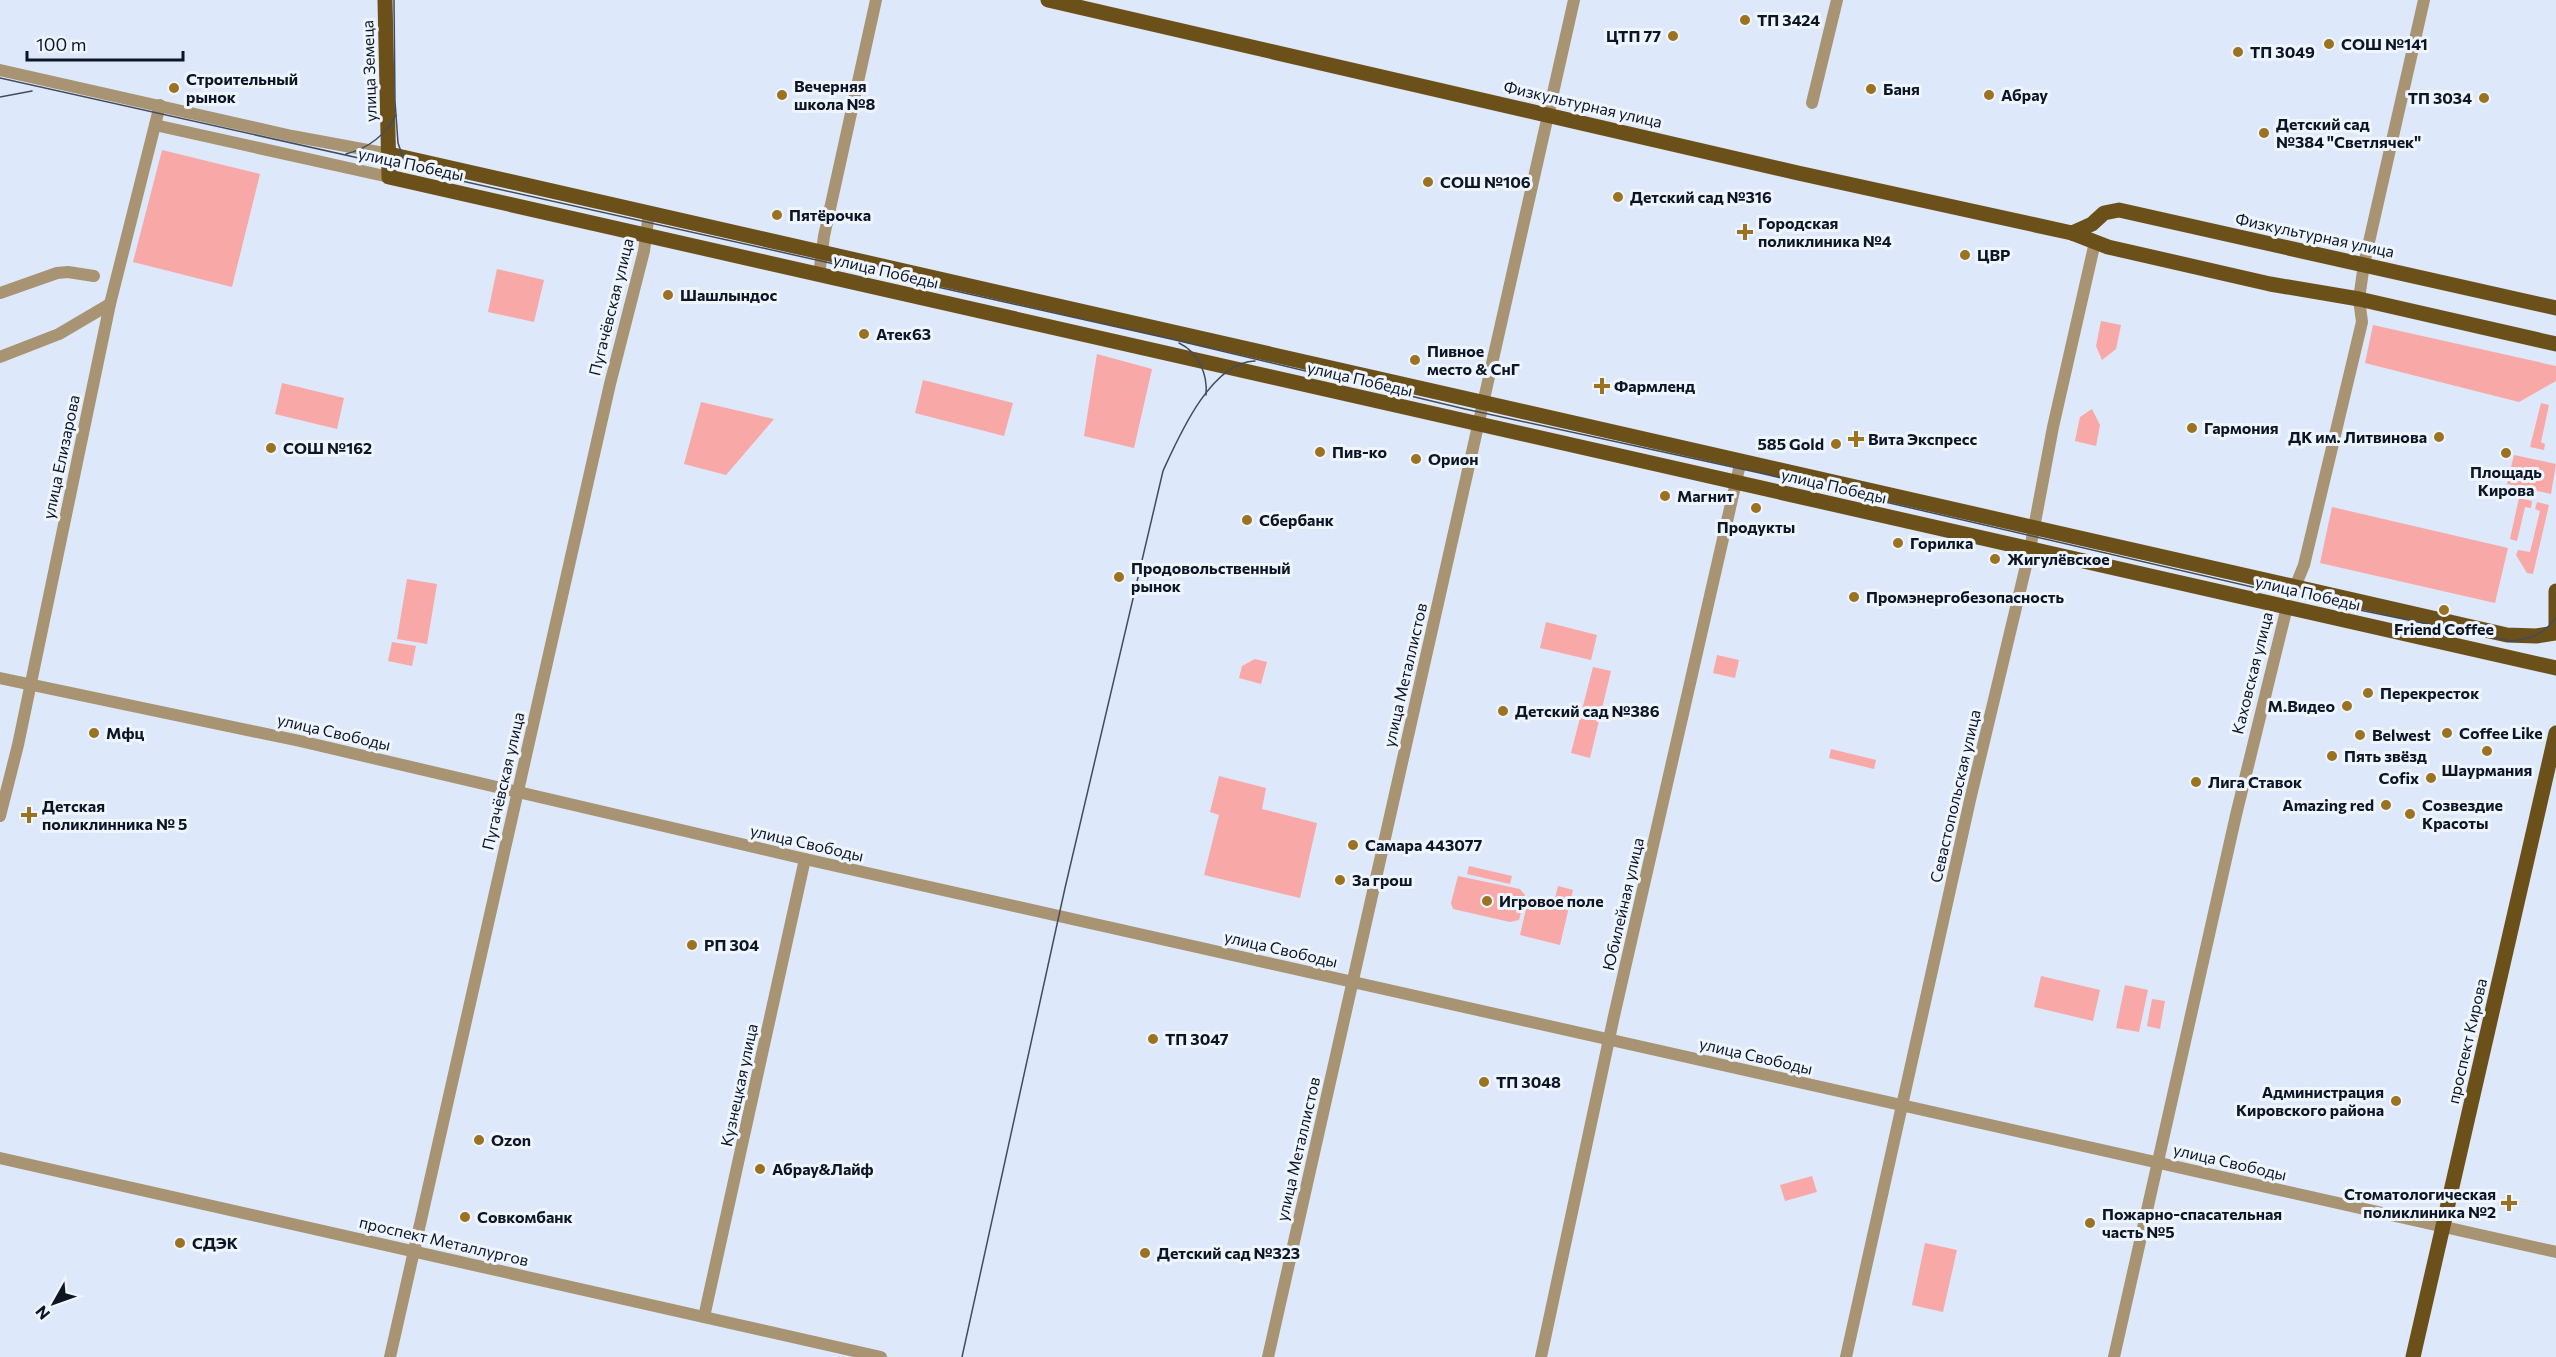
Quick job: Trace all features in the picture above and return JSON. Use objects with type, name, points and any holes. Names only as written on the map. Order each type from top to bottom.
[{"type":"main road","name":"улица Земеца","points":[[385,0],[389,177]]},
{"type":"main road","name":"Физкультурная улица","points":[[1048,0],[2072,233],[2102,245],[2259,281],[2359,299],[2556,344]]},
{"type":"main road","name":"улица Победы","points":[[389,154],[2507,635],[2536,636],[2556,633]]},
{"type":"main road","name":"улица Победы","points":[[389,177],[2556,668]]},
{"type":"main road","name":"Физкультурная улица","points":[[2072,233],[2087,227],[2104,213],[2119,210],[2556,308]]},
{"type":"main road","points":[[2099,218],[2097,232],[2102,245]]},
{"type":"main road","name":"Каховская улица","points":[[2287,607],[2295,587]]},
{"type":"main road","points":[[2556,591],[2556,625]]},
{"type":"main road","name":"проспект Кирова","points":[[2413,1357],[2556,733]]},
{"type":"street","points":[[819,275],[876,0]]},
{"type":"street","name":"улица Металлистов","points":[[1268,1357],[1574,0]]},
{"type":"street","points":[[1812,104],[1837,0]]},
{"type":"street","name":"Каховская улица","points":[[2295,587],[2304,565],[2362,322],[2359,299],[2364,264],[2424,0]]},
{"type":"street","name":"улица Победы","points":[[0,70],[291,136],[389,154]]},
{"type":"street","name":"улица Елизарова","points":[[0,816],[18,745],[29,683],[110,304],[160,105]]},
{"type":"street","name":"улица Победы","points":[[155,124],[389,177]]},
{"type":"street","name":"Пугачёвская улица","points":[[390,1357],[610,384],[644,251],[649,213]]},
{"type":"street","name":"Севастопольская улица","points":[[1846,1357],[1970,800],[2030,549],[2053,426],[2102,245]]},
{"type":"street","points":[[0,292],[57,273],[68,272],[94,276]]},
{"type":"street","points":[[0,357],[59,334],[110,304]]},
{"type":"street","name":"Юбилейная улица","points":[[1541,1357],[1609,1040],[1741,460]]},
{"type":"street","name":"Каховская улица","points":[[2114,1357],[2267,683],[2287,607]]},
{"type":"street","name":"улица Свободы","points":[[0,678],[519,790],[805,860],[2556,1252]]},
{"type":"street","name":"Кузнецкая улица","points":[[704,1317],[805,860]]},
{"type":"street","name":"проспект Металлургов","points":[[0,1158],[881,1357]]},
{"type":"shaded area","points":[[162,150],[260,174],[232,287],[133,262]]},
{"type":"shaded area","points":[[497,269],[544,280],[534,322],[488,312]]},
{"type":"shaded area","points":[[2101,321],[2121,325],[2116,349],[2102,360],[2096,346]]},
{"type":"shaded area","points":[[2373,325],[2556,366],[2556,381],[2519,402],[2365,363]]},
{"type":"shaded area","points":[[1097,354],[1152,369],[1134,448],[1084,436]]},
{"type":"shaded area","points":[[923,380],[1013,403],[1004,436],[915,413]]},
{"type":"shaded area","points":[[282,383],[344,398],[337,429],[275,414]]},
{"type":"shaded area","points":[[701,402],[774,419],[726,475],[684,464]]},
{"type":"shaded area","points":[[2541,403],[2549,405],[2541,442],[2545,444],[2544,450],[2530,447]]},
{"type":"shaded area","points":[[2092,409],[2100,425],[2096,446],[2075,441],[2080,417]]},
{"type":"shaded area","points":[[2514,455],[2556,464],[2551,494],[2507,484]]},
{"type":"shaded area","points":[[2519,498],[2532,501],[2531,508],[2525,507],[2517,541],[2510,539]]},
{"type":"shaded area","points":[[2537,502],[2549,505],[2533,574],[2527,573],[2516,555],[2518,550],[2530,552],[2540,511],[2535,509]]},
{"type":"shaded area","points":[[2332,507],[2508,548],[2495,603],[2320,563]]},
{"type":"shaded area","points":[[407,579],[437,584],[427,644],[397,639]]},
{"type":"shaded area","points":[[1546,622],[1597,635],[1591,660],[1540,648]]},
{"type":"shaded area","points":[[392,642],[416,646],[412,666],[388,661]]},
{"type":"shaded area","points":[[1717,655],[1739,660],[1735,678],[1713,673]]},
{"type":"shaded area","points":[[1255,659],[1267,662],[1261,684],[1239,678],[1242,666]]},
{"type":"shaded area","points":[[1593,667],[1611,671],[1590,758],[1571,753]]},
{"type":"shaded area","points":[[1831,749],[1876,760],[1874,769],[1829,758]]},
{"type":"shaded area","points":[[1219,776],[1266,788],[1262,809],[1317,823],[1300,898],[1204,875],[1219,815],[1210,812]]},
{"type":"shaded area","points":[[1469,866],[1512,876],[1510,884],[1467,874]]},
{"type":"shaded area","name":"Игровое поле","points":[[1458,876],[1520,889],[1525,895],[1519,920],[1510,922],[1453,909],[1451,903]]},
{"type":"shaded area","points":[[1558,886],[1573,890],[1560,945],[1520,935],[1529,896],[1554,902]]},
{"type":"shaded area","points":[[2041,976],[2100,990],[2093,1021],[2034,1007]]},
{"type":"shaded area","points":[[2125,985],[2148,990],[2139,1032],[2116,1028]]},
{"type":"shaded area","points":[[2152,999],[2165,1001],[2160,1029],[2147,1026]]},
{"type":"shaded area","points":[[1812,1176],[1817,1192],[1785,1201],[1780,1185]]},
{"type":"shaded area","points":[[1925,1243],[1957,1250],[1943,1312],[1912,1305]]},
{"type":"tram line","points":[[394,0],[395,101],[398,143],[403,157],[416,170]]},
{"type":"tram line","points":[[0,78],[1171,339],[1465,409],[1760,473],[2291,596],[2511,641],[2536,635],[2556,618]]},
{"type":"tram line","points":[[0,97],[32,91]]},
{"type":"tram line","points":[[346,154],[376,140],[396,115]]},
{"type":"tram line","points":[[1179,343],[1192,352],[1200,364],[1205,379],[1206,395]]},
{"type":"tram line","points":[[962,1357],[1065,888],[1163,471],[1188,421],[1211,387],[1224,374],[1239,365],[1255,361]]},
{"type":"place","name":"ТП 3424","points":[[1745,20]]},
{"type":"place","name":"ЦТП 77","points":[[1673,36]]},
{"type":"place","name":"СОШ №141","points":[[2329,44]]},
{"type":"place","name":"ТП 3049","points":[[2238,52]]},
{"type":"place","name":"Строительный рынок","points":[[174,88]]},
{"type":"place","name":"Баня","points":[[1871,89]]},
{"type":"place","name":"Вечерняя школа №8","points":[[782,95]]},
{"type":"place","name":"Абрау","points":[[1989,95]]},
{"type":"place","name":"ТП 3034","points":[[2484,98]]},
{"type":"place","name":"Детский сад №384 \"Светлячек\"","points":[[2264,133]]},
{"type":"place","name":"СОШ №106","points":[[1428,182]]},
{"type":"place","name":"Детский сад №316","points":[[1618,197]]},
{"type":"place","name":"Пятёрочка","points":[[777,215]]},
{"type":"place","name":"Городская поликлиника №4","points":[[1745,232]]},
{"type":"place","name":"ЦВР","points":[[1965,255]]},
{"type":"place","name":"Шашлындос","points":[[668,295]]},
{"type":"place","name":"Атек63","points":[[864,334]]},
{"type":"place","name":"Пивное место & СнГ","points":[[1415,360]]},
{"type":"place","name":"Фармленд","points":[[1602,386]]},
{"type":"place","name":"Гармония","points":[[2192,428]]},
{"type":"place","name":"ДК им. Литвинова","points":[[2439,437]]},
{"type":"place","name":"Вита Экспресс","points":[[1856,439]]},
{"type":"place","name":"585 Gold","points":[[1836,444]]},
{"type":"place","name":"СОШ №162","points":[[271,448]]},
{"type":"place","name":"Пив-ко","points":[[1320,452]]},
{"type":"place","name":"Площадь Кирова","points":[[2506,453]]},
{"type":"place","name":"Орион","points":[[1416,459]]},
{"type":"place","name":"Магнит","points":[[1665,496]]},
{"type":"place","name":"Продукты","points":[[1756,508]]},
{"type":"place","name":"Сбербанк","points":[[1247,520]]},
{"type":"place","name":"Горилка","points":[[1898,543]]},
{"type":"place","name":"Жигулёвское","points":[[1995,559]]},
{"type":"place","name":"Продовольственный рынок","points":[[1119,577]]},
{"type":"place","name":"Промэнергобезопасность","points":[[1854,597]]},
{"type":"place","name":"Friend Coffee","points":[[2444,610]]},
{"type":"place","name":"Перекресток","points":[[2368,693]]},
{"type":"place","name":"М.Видео","points":[[2347,706]]},
{"type":"place","name":"Детский сад №386","points":[[1503,711]]},
{"type":"place","name":"Мфц","points":[[94,733]]},
{"type":"place","name":"Coffee Like","points":[[2447,733]]},
{"type":"place","name":"Belwest","points":[[2360,735]]},
{"type":"place","name":"Шаурмания","points":[[2487,751]]},
{"type":"place","name":"Пять звёзд","points":[[2332,756]]},
{"type":"place","name":"Cofix","points":[[2431,778]]},
{"type":"place","name":"Лига Ставок","points":[[2196,782]]},
{"type":"place","name":"Amazing red","points":[[2386,805]]},
{"type":"place","name":"Созвездие Красоты","points":[[2410,814]]},
{"type":"place","name":"Детская поликлинника № 5","points":[[29,815]]},
{"type":"place","name":"Самара 443077","points":[[1353,845]]},
{"type":"place","name":"За грош","points":[[1340,880]]},
{"type":"place","name":"Игровое поле","points":[[1487,901]]},
{"type":"place","name":"РП 304","points":[[692,945]]},
{"type":"place","name":"ТП 3047","points":[[1153,1039]]},
{"type":"place","name":"ТП 3048","points":[[1484,1082]]},
{"type":"place","name":"Администрация Кировского района","points":[[2396,1101]]},
{"type":"place","name":"Ozon","points":[[479,1140]]},
{"type":"place","name":"Абрау&Лайф","points":[[760,1169]]},
{"type":"place","name":"Стоматологическая поликлиника №2","points":[[2509,1203]]},
{"type":"place","name":"Совкомбанк","points":[[465,1217]]},
{"type":"place","name":"Пожарно-спасательная часть №5","points":[[2090,1223]]},
{"type":"place","name":"СДЭК","points":[[180,1243]]},
{"type":"place","name":"Детский сад №323","points":[[1145,1253]]}]
